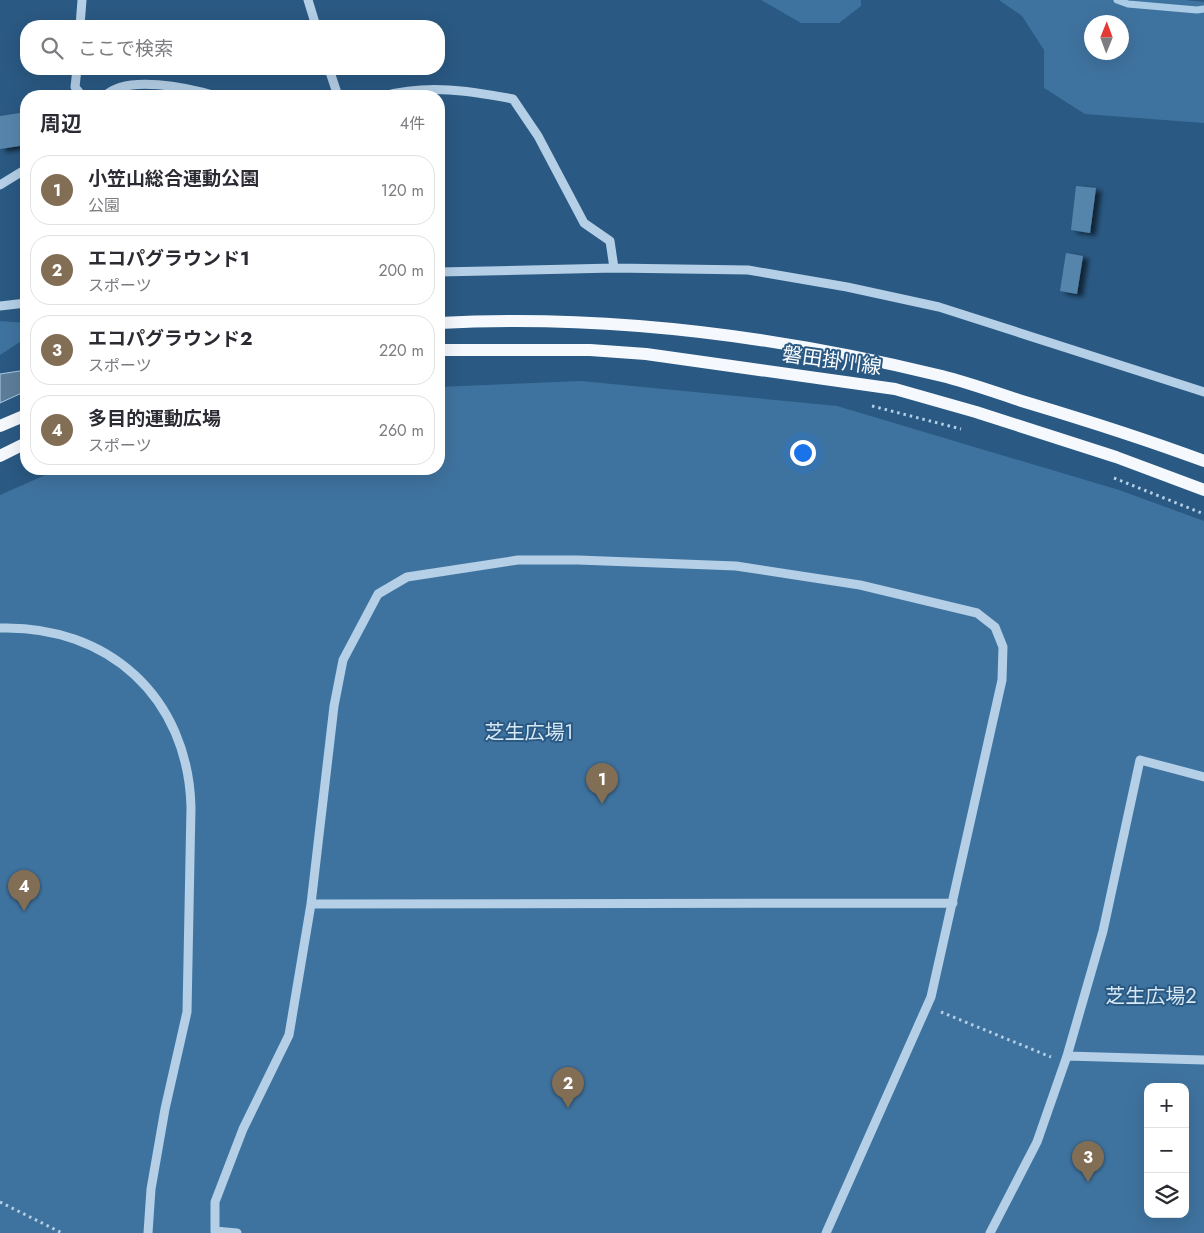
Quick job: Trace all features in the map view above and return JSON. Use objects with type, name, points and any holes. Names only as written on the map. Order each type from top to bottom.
[{"type":"main road","name":"磐田掛川線","points":[[445,323],[496,320],[594,323],[673,328],[783,344],[943,376],[1134,435],[1204,461]]},
{"type":"main road","name":"磐田掛川線","points":[[445,350],[590,350],[646,354],[895,389],[976,412],[1116,457],[1204,490]]},
{"type":"main road","points":[[0,426],[20,418]]},
{"type":"main road","points":[[0,456],[20,446]]},
{"type":"street","points":[[80,20],[82,0]]},
{"type":"street","points":[[308,0],[314,20]]},
{"type":"street","points":[[76,75],[75,87],[77,90]]},
{"type":"street","points":[[331,75],[336,90]]},
{"type":"street","points":[[110,90],[124,85],[188,87],[197,90]]},
{"type":"street","points":[[445,90],[466,90],[513,99],[538,136],[584,224],[610,241],[614,268]]},
{"type":"street","points":[[0,185],[20,173]]},
{"type":"street","points":[[445,272],[614,268],[748,270],[848,287],[939,307],[1204,392]]},
{"type":"street","points":[[0,306],[20,304]]},
{"type":"street","points":[[236,1233],[215,1231],[215,1202],[243,1130],[289,1035],[311,904],[334,706],[343,660],[378,594],[407,577],[518,560],[736,566],[860,585],[977,613],[995,628],[1002,647],[1002,680],[953,903],[927,1006],[824,1232]]},
{"type":"street","points":[[0,628],[26,627],[54,631],[78,640],[123,665],[145,684],[158,699],[180,743],[186,765],[191,786],[187,1012],[151,1189],[148,1233]]},
{"type":"street","points":[[990,1233],[1037,1142],[1066,1059],[1102,931],[1140,760],[1204,777]]},
{"type":"street","points":[[311,904],[953,903]]},
{"type":"street","points":[[1066,1059],[1204,1060]]},
{"type":"path","points":[[868,405],[967,430]]},
{"type":"path","points":[[1108,476],[1204,514]]},
{"type":"path","points":[[927,1006],[1066,1059]]},
{"type":"path","points":[[0,1202],[62,1233]]},
{"type":"green space","points":[[761,0],[861,0],[861,6],[839,23],[801,23]]},
{"type":"green space","points":[[999,0],[1185,0],[1204,2],[1204,123],[1085,114],[1044,88],[1044,50],[1022,16]]},
{"type":"green space","points":[[0,321],[20,323],[20,342],[0,355]]},
{"type":"green space","points":[[581,381],[837,406],[1119,490],[1204,521],[1204,1233],[0,1233],[0,495],[45,475],[445,475],[445,387]]},
{"type":"shaded area","points":[[20,371],[20,394],[0,403],[0,374]]},
{"type":"building","points":[[20,113],[20,146],[0,149],[0,116]]},
{"type":"building","points":[[1076,186],[1096,188],[1090,233],[1071,230]]},
{"type":"building","points":[[1066,253],[1083,256],[1077,294],[1060,291]]},
{"type":"waterway","points":[[1117,0],[1128,4],[1204,9]]},
{"type":"place","name":"小笠山総合運動公園","points":[[602,804]]},
{"type":"place","name":"多目的運動広場","points":[[24,911]]},
{"type":"place","name":"エコパグラウンド1","points":[[568,1108]]},
{"type":"place","name":"エコパグラウンド2","points":[[1088,1182]]},
{"type":"park label","name":"芝生広場1","points":[[529,732]]},
{"type":"park label","name":"芝生広場2","points":[[1151,996]]}]
